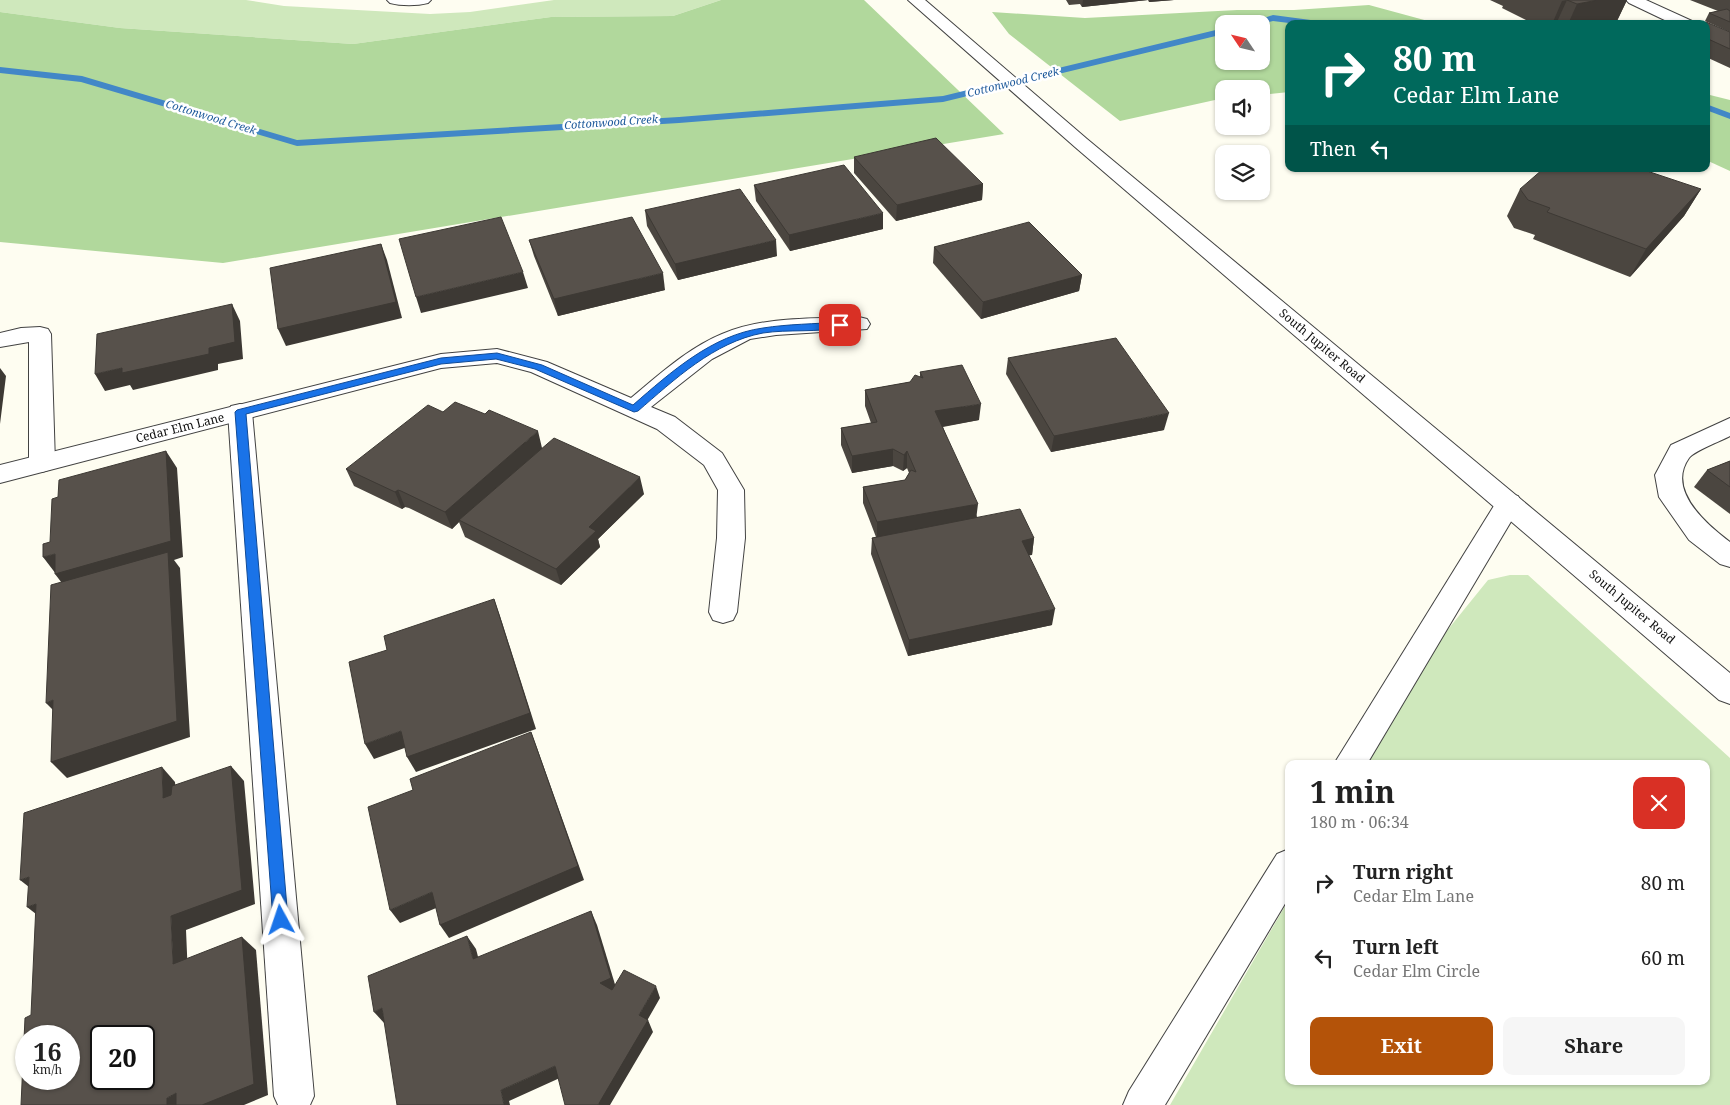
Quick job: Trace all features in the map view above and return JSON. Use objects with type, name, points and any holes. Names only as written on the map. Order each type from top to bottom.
[{"type":"street","points":[[395,0],[415,2],[424,0]]},
{"type":"street","name":"South Jupiter Road","points":[[916,0],[1081,143],[1730,691]]},
{"type":"street","points":[[1634,0],[1677,20]]},
{"type":"street","points":[[634,409],[675,373],[731,339],[763,330],[859,324]]},
{"type":"street","points":[[0,340],[21,335],[40,334],[42,463]]},
{"type":"street","name":"Cedar Elm Lane","points":[[0,474],[441,361],[497,356],[539,367],[666,423],[713,459],[731,490],[731,538],[723,612]]},
{"type":"street","points":[[240,412],[294,1096]]},
{"type":"street","points":[[1730,426],[1680,451],[1668,475],[1672,496],[1699,533],[1730,557]]},
{"type":"street","points":[[1352,760],[1509,503]]},
{"type":"street","points":[[1143,1105],[1285,872]]},
{"type":"green space","points":[[0,0],[246,0],[284,6],[430,14],[470,12],[554,0],[721,0],[673,16],[551,17],[353,44],[120,28],[0,12]]},
{"type":"green space","points":[[721,0],[864,0],[1004,134],[223,263],[0,242],[0,12],[120,28],[353,44],[551,17],[673,16]]},
{"type":"green space","points":[[1369,5],[1424,20],[1285,20],[1285,92],[1270,94],[1270,80],[1215,80],[1215,100],[1120,121],[1009,34],[992,12],[1085,18],[1237,10],[1294,10]]},
{"type":"green space","points":[[1710,95],[1730,100],[1730,171],[1710,162]]},
{"type":"green space","points":[[1510,575],[1528,575],[1730,758],[1730,1105],[1170,1105],[1285,906],[1285,1085],[1710,1085],[1710,760],[1369,760],[1437,643],[1488,580]]},
{"type":"building","points":[[1567,0],[1598,0],[1577,4]]},
{"type":"building","points":[[1727,9],[1730,11],[1730,22],[1709,13]]},
{"type":"building","points":[[1710,24],[1730,32],[1730,49],[1710,40]]},
{"type":"building","points":[[936,138],[983,184],[897,205],[854,157]]},
{"type":"building","points":[[844,165],[883,213],[789,235],[754,185]]},
{"type":"building","points":[[1540,172],[1650,172],[1701,189],[1646,249],[1547,212],[1550,208],[1528,200],[1520,189]]},
{"type":"building","points":[[740,189],[776,240],[675,264],[645,210]]},
{"type":"building","points":[[501,217],[523,272],[416,297],[399,239]]},
{"type":"building","points":[[632,217],[663,273],[554,299],[529,240]]},
{"type":"building","points":[[1029,222],[1082,275],[983,302],[934,247]]},
{"type":"building","points":[[381,244],[396,302],[278,329],[270,268]]},
{"type":"building","points":[[232,304],[235,342],[209,348],[209,354],[122,373],[122,368],[95,374],[97,334]]},
{"type":"building","points":[[1116,338],[1169,413],[1054,436],[1008,358]]},
{"type":"building","points":[[962,365],[981,404],[935,411],[978,504],[877,522],[863,487],[905,480],[911,470],[916,472],[907,451],[904,455],[893,449],[852,456],[841,428],[877,422],[865,390],[910,382],[915,375],[923,378],[920,372]]},
{"type":"building","points":[[455,402],[485,414],[489,410],[538,431],[445,512],[401,491],[395,492],[346,469],[428,405],[443,412]]},
{"type":"building","points":[[554,438],[640,477],[589,527],[596,531],[556,569],[459,520]]},
{"type":"building","points":[[166,451],[171,541],[55,574],[55,554],[43,557],[43,544],[50,542],[52,499],[58,497],[59,480]]},
{"type":"building","points":[[1730,461],[1730,487],[1707,470]]},
{"type":"building","points":[[1020,509],[1034,538],[1022,541],[1055,609],[909,640],[872,538]]},
{"type":"building","points":[[168,552],[177,721],[51,762],[53,700],[46,703],[51,585]]},
{"type":"building","points":[[494,599],[530,713],[407,757],[401,731],[365,744],[349,662],[387,650],[384,636]]},
{"type":"building","points":[[531,732],[578,866],[440,925],[432,892],[390,910],[368,807],[413,790],[410,779]]},
{"type":"building","points":[[231,766],[242,890],[171,916],[173,964],[242,937],[254,1084],[202,1105],[176,1105],[176,1093],[167,1098],[167,1105],[21,1105],[22,1090],[80,1090],[80,1025],[25,1025],[25,1018],[31,1015],[36,904],[27,907],[29,877],[20,880],[24,813],[162,767],[163,798],[171,795],[172,786]]},
{"type":"building","points":[[591,911],[611,978],[600,983],[612,990],[624,970],[656,986],[639,1015],[648,1020],[598,1105],[565,1105],[555,1066],[501,1090],[504,1105],[397,1105],[382,1008],[374,1012],[368,976],[467,936],[473,959]]},
{"type":"waterway","name":"Cottonwood Creek","points":[[1270,19],[1288,20]]},
{"type":"waterway","name":"Cottonwood Creek","points":[[0,70],[82,79],[297,143],[679,120],[943,99],[1215,33]]},
{"type":"waterway","name":"Cottonwood Creek","points":[[1710,108],[1730,116]]},
{"type":"route","points":[[281,920],[240,412],[441,361],[497,356],[539,367],[634,409],[675,373],[731,339],[763,330],[840,325]]}]
